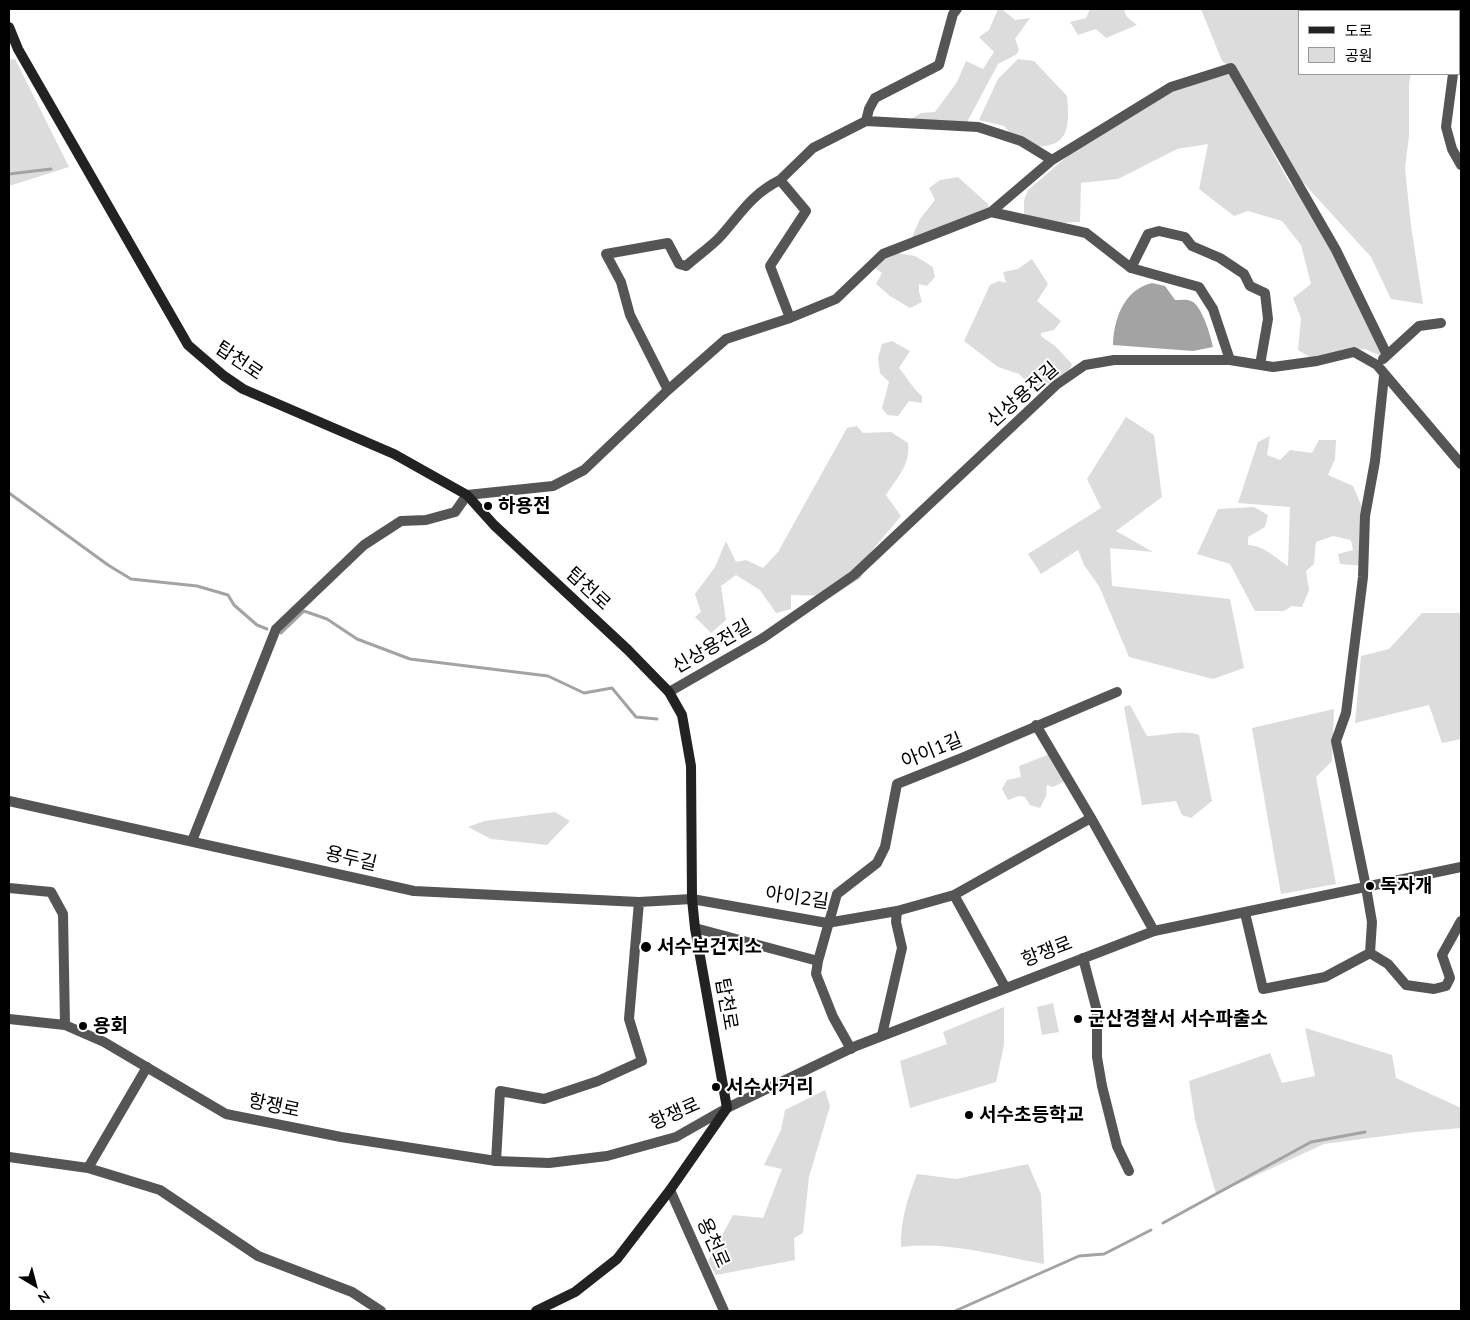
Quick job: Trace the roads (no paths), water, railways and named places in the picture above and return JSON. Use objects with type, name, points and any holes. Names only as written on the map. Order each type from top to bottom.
[{"type":"main road","name":"탑천로","points":[[9,27],[18,49],[188,346],[243,389],[394,454],[467,495],[494,525],[628,650],[669,692],[682,715],[691,766],[692,899],[695,928],[727,1108]]},
{"type":"main road","points":[[536,1311],[575,1292],[617,1259],[670,1190],[727,1108]]},
{"type":"street","points":[[866,121],[868,109],[876,98],[939,65],[953,14],[957,9]]},
{"type":"street","points":[[192,841],[276,629],[364,544],[401,521],[426,520],[455,512],[467,495],[553,486],[584,470],[668,390],[726,339],[790,318],[836,298],[883,254],[991,212],[1052,160],[1171,86],[1231,68],[1336,250],[1387,355]]},
{"type":"street","points":[[1453,75],[1446,128],[1452,149],[1461,165]]},
{"type":"street","points":[[668,390],[630,315],[621,282],[606,254],[668,243],[679,264],[686,266],[718,239],[737,213],[764,187],[780,180],[813,148],[866,121],[978,127],[1021,141],[1052,160]]},
{"type":"street","points":[[780,180],[806,211],[770,266],[790,318]]},
{"type":"street","points":[[991,212],[1086,233],[1131,268],[1199,287],[1213,309],[1230,360]]},
{"type":"street","points":[[1131,268],[1148,234],[1159,231],[1185,237],[1192,246],[1220,258],[1244,274],[1250,286],[1265,293],[1268,319],[1260,365]]},
{"type":"street","points":[[1377,365],[1419,326],[1441,323]]},
{"type":"street","name":"신상용전길","points":[[669,692],[762,638],[854,575],[1056,385],[1085,365],[1114,360],[1230,360],[1273,367],[1317,362],[1354,352],[1377,365],[1384,376],[1461,464]]},
{"type":"street","points":[[1370,953],[1372,922],[1336,740],[1346,713],[1363,577],[1365,516],[1375,461],[1384,376]]},
{"type":"street","points":[[1118,692],[1036,725],[1154,931]]},
{"type":"street","name":"아이1길","points":[[850,1049],[833,1017],[816,974],[818,961],[827,923],[837,894],[877,863],[885,847],[897,784],[1036,725]]},
{"type":"street","name":"용두길","points":[[9,801],[414,890],[639,902],[692,899]]},
{"type":"street","name":"아이2길","points":[[692,899],[827,923],[897,911],[954,896],[1091,818]]},
{"type":"street","name":"항쟁로","points":[[9,1019],[65,1025],[104,1042],[226,1114],[324,1134],[496,1162],[549,1163],[607,1156],[676,1136],[727,1108],[850,1049],[1005,987],[1154,931],[1461,867]]},
{"type":"street","points":[[9,888],[51,892],[63,914],[65,1025]]},
{"type":"street","points":[[954,896],[1005,987]]},
{"type":"street","points":[[496,1162],[500,1091],[544,1099],[598,1081],[642,1061],[629,1020],[639,902]]},
{"type":"street","points":[[882,1036],[902,948],[896,922],[897,911]]},
{"type":"street","points":[[1245,913],[1262,989],[1325,976],[1370,953]]},
{"type":"street","points":[[1370,953],[1388,964],[1406,985],[1434,989],[1446,986],[1450,978],[1442,955],[1461,921]]},
{"type":"street","points":[[695,928],[818,961]]},
{"type":"street","points":[[1083,958],[1097,1011],[1097,1057],[1102,1086],[1117,1146],[1129,1171]]},
{"type":"street","points":[[88,1168],[147,1067]]},
{"type":"street","points":[[9,1157],[88,1168],[160,1190],[258,1256],[352,1292],[380,1311]]},
{"type":"street","name":"용천로","points":[[670,1190],[724,1311]]},
{"type":"waterway","points":[[9,174],[51,169]]},
{"type":"waterway","points":[[9,493],[108,565],[131,579],[197,586],[228,595],[234,605],[257,625],[267,629]]},
{"type":"waterway","points":[[281,633],[304,611],[327,619],[357,639],[410,659],[548,676],[584,693],[612,688],[636,717],[657,719]]},
{"type":"waterway","points":[[1163,1223],[1311,1142],[1365,1132]]},
{"type":"waterway","points":[[955,1311],[1079,1256],[1104,1254],[1151,1230]]},
{"type":"place","name":"하용전","points":[[488,506]]},
{"type":"place","name":"독자개","points":[[1370,886]]},
{"type":"place","name":"서수보건지소","points":[[646,947]]},
{"type":"place","name":"군산경찰서 서수파출소","points":[[1078,1019]]},
{"type":"place","name":"용회","points":[[83,1026]]},
{"type":"place","name":"서수사거리","points":[[716,1087]]},
{"type":"place","name":"서수초등학교","points":[[969,1115]]}]
